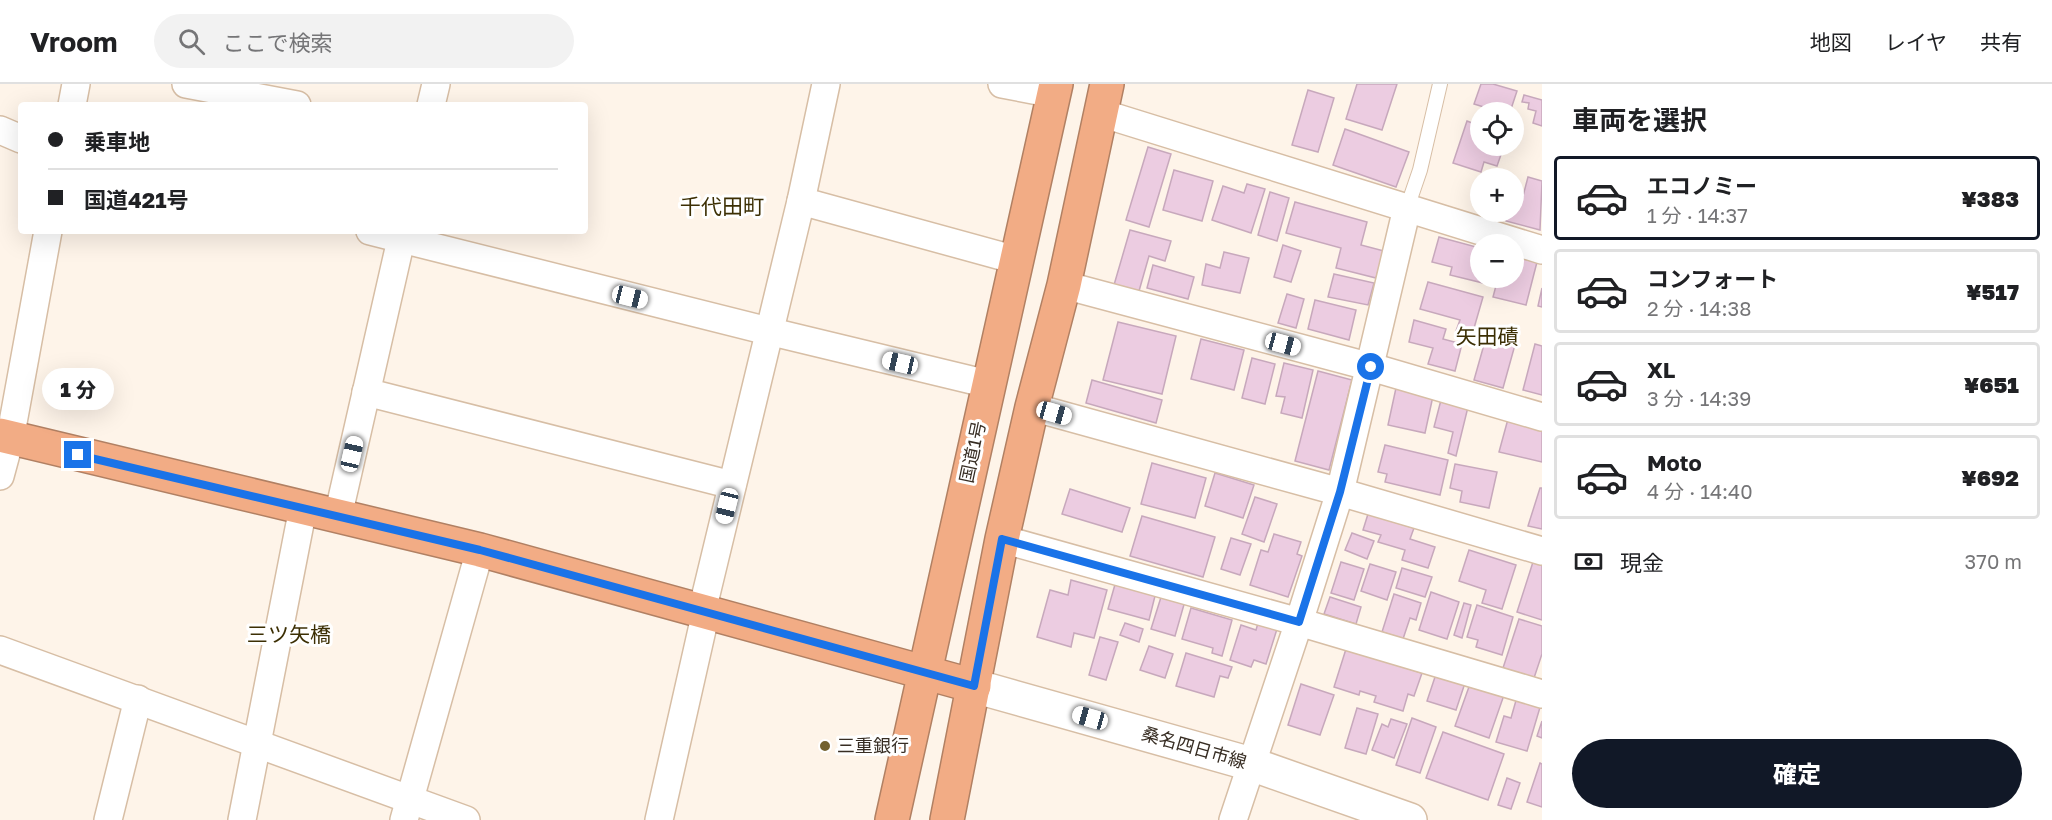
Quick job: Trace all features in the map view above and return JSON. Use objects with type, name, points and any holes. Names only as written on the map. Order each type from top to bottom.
[{"type":"highway","name":"国道1号","points":[[892,820],[1055,89]]},
{"type":"highway","points":[[947,820],[1002,539],[1032,407],[1064,285],[1104,99]]},
{"type":"highway","points":[[5,437],[480,550],[974,686]]},
{"type":"main road","name":"桑名四日市線","points":[[974,686],[1251,764],[1394,817]]},
{"type":"street","points":[[73,102],[76,84]]},
{"type":"street","points":[[186,84],[281,102]]},
{"type":"street","points":[[432,102],[435,84]]},
{"type":"street","points":[[660,820],[732,485],[801,201],[826,84]]},
{"type":"street","points":[[1002,84],[1055,89]]},
{"type":"street","points":[[1104,99],[1407,208],[1542,250]]},
{"type":"street","points":[[0,130],[18,138]]},
{"type":"street","points":[[801,201],[1016,260]]},
{"type":"street","points":[[1233,820],[1340,492],[1407,208]]},
{"type":"street","points":[[0,476],[5,437],[47,234]]},
{"type":"street","points":[[338,516],[402,235],[768,331],[988,384]]},
{"type":"street","points":[[1064,285],[1371,367],[1542,417]]},
{"type":"street","points":[[366,392],[732,485]]},
{"type":"street","points":[[1032,407],[1340,492],[1542,551]]},
{"type":"street","points":[[242,820],[303,508]]},
{"type":"street","points":[[1002,539],[1299,622],[1542,694]]},
{"type":"street","points":[[406,809],[480,550]]},
{"type":"street","points":[[0,650],[257,743],[406,809],[466,820]]},
{"type":"street","points":[[108,820],[138,699]]},
{"type":"lane","points":[[1407,208],[1420,170],[1440,84]]},
{"type":"building","points":[[1357,84],[1397,84],[1382,130],[1346,119]]},
{"type":"building","points":[[1481,84],[1493,84],[1517,91],[1513,102],[1475,102]]},
{"type":"building","points":[[1308,90],[1334,98],[1318,152],[1292,145]]},
{"type":"building","points":[[1524,95],[1542,100],[1542,126],[1533,123],[1536,111],[1528,109],[1529,103],[1522,102]]},
{"type":"building","points":[[1467,121],[1470,122],[1470,156],[1500,156],[1497,166],[1484,162],[1482,168],[1470,168],[1453,163]]},
{"type":"building","points":[[1345,129],[1409,152],[1396,187],[1333,165]]},
{"type":"building","points":[[1148,147],[1171,154],[1149,227],[1126,220]]},
{"type":"building","points":[[1174,170],[1213,181],[1202,221],[1163,210]]},
{"type":"building","points":[[1528,177],[1542,181],[1540,230],[1510,222],[1524,222],[1524,192]]},
{"type":"building","points":[[1247,184],[1265,189],[1251,233],[1212,220],[1223,186],[1244,193]]},
{"type":"building","points":[[1270,192],[1289,198],[1277,241],[1258,235]]},
{"type":"building","points":[[1295,202],[1367,222],[1361,245],[1384,251],[1376,278],[1336,268],[1341,248],[1286,233]]},
{"type":"building","points":[[1130,230],[1171,241],[1165,261],[1149,256],[1139,291],[1114,285]]},
{"type":"building","points":[[1439,237],[1470,245],[1470,280],[1450,275],[1452,267],[1432,262]]},
{"type":"building","points":[[1283,245],[1301,251],[1291,282],[1274,277]]},
{"type":"building","points":[[1224,252],[1249,258],[1240,293],[1202,285],[1206,264],[1220,268]]},
{"type":"building","points":[[1524,259],[1537,262],[1526,305],[1493,297],[1495,288],[1524,288]]},
{"type":"building","points":[[1153,265],[1194,277],[1188,299],[1147,288]]},
{"type":"building","points":[[1334,274],[1374,283],[1368,305],[1328,297]]},
{"type":"building","points":[[1428,282],[1483,297],[1472,335],[1456,331],[1460,320],[1420,309]]},
{"type":"building","points":[[1542,288],[1542,307],[1538,306]]},
{"type":"building","points":[[1287,294],[1304,299],[1296,328],[1278,323]]},
{"type":"building","points":[[1315,300],[1356,310],[1349,340],[1308,329]]},
{"type":"building","points":[[1414,320],[1446,329],[1443,339],[1462,344],[1455,371],[1428,364],[1433,348],[1409,342]]},
{"type":"building","points":[[1118,322],[1176,336],[1162,394],[1103,380]]},
{"type":"building","points":[[1489,327],[1518,334],[1503,388],[1474,380]]},
{"type":"building","points":[[1201,339],[1244,350],[1234,390],[1191,379]]},
{"type":"building","points":[[1535,344],[1542,346],[1542,395],[1523,390]]},
{"type":"building","points":[[1252,358],[1275,364],[1265,404],[1242,398]]},
{"type":"building","points":[[1284,363],[1313,370],[1302,418],[1281,413],[1285,397],[1276,396]]},
{"type":"building","points":[[1318,371],[1352,380],[1329,470],[1295,461]]},
{"type":"building","points":[[1092,380],[1162,400],[1156,423],[1086,403]]},
{"type":"building","points":[[1396,388],[1433,396],[1425,433],[1388,425]]},
{"type":"building","points":[[1441,400],[1468,407],[1456,456],[1448,453],[1453,432],[1434,427]]},
{"type":"building","points":[[1508,419],[1542,428],[1542,462],[1499,452]]},
{"type":"building","points":[[1385,445],[1448,460],[1440,495],[1385,482],[1387,474],[1378,472]]},
{"type":"building","points":[[1152,463],[1206,478],[1195,518],[1141,504]]},
{"type":"building","points":[[1455,464],[1497,472],[1489,508],[1460,502],[1462,491],[1450,488]]},
{"type":"building","points":[[1215,473],[1254,485],[1243,518],[1205,506]]},
{"type":"building","points":[[1540,488],[1542,488],[1542,529],[1528,526]]},
{"type":"building","points":[[1070,489],[1130,508],[1122,532],[1062,514]]},
{"type":"building","points":[[1255,497],[1277,504],[1264,542],[1242,534]]},
{"type":"building","points":[[1368,514],[1414,528],[1410,539],[1435,547],[1428,568],[1402,560],[1405,550],[1378,542],[1381,535],[1363,530]]},
{"type":"building","points":[[1142,516],[1215,537],[1203,577],[1130,556]]},
{"type":"building","points":[[1352,533],[1374,541],[1367,559],[1345,550]]},
{"type":"building","points":[[1274,534],[1301,542],[1297,554],[1302,556],[1288,597],[1250,585],[1261,550],[1268,552]]},
{"type":"building","points":[[1231,538],[1251,544],[1240,575],[1221,569]]},
{"type":"building","points":[[1469,550],[1516,565],[1502,609],[1482,603],[1486,590],[1459,581]]},
{"type":"building","points":[[1341,562],[1364,569],[1354,600],[1331,593]]},
{"type":"building","points":[[1533,562],[1542,565],[1542,620],[1517,612]]},
{"type":"building","points":[[1370,564],[1396,572],[1387,600],[1361,591]]},
{"type":"building","points":[[1402,568],[1432,577],[1425,597],[1396,588]]},
{"type":"building","points":[[1071,580],[1107,590],[1094,638],[1074,633],[1071,647],[1037,637],[1050,590],[1068,595]]},
{"type":"building","points":[[1116,581],[1156,592],[1149,620],[1108,609]]},
{"type":"building","points":[[1431,592],[1459,602],[1447,639],[1419,630]]},
{"type":"building","points":[[1162,594],[1185,601],[1175,636],[1151,629]]},
{"type":"building","points":[[1394,594],[1421,603],[1416,620],[1410,618],[1403,639],[1382,632]]},
{"type":"building","points":[[1330,597],[1361,607],[1356,624],[1324,614]]},
{"type":"building","points":[[1464,603],[1471,605],[1462,638],[1454,635]]},
{"type":"building","points":[[1477,605],[1513,617],[1502,655],[1476,647],[1478,640],[1467,637]]},
{"type":"building","points":[[1191,608],[1232,620],[1222,656],[1212,653],[1213,648],[1182,639]]},
{"type":"building","points":[[1519,619],[1542,626],[1542,654],[1534,678],[1503,668]]},
{"type":"building","points":[[1125,623],[1143,629],[1139,642],[1120,635]]},
{"type":"building","points":[[1258,623],[1277,629],[1266,664],[1254,660],[1251,667],[1230,660],[1241,625],[1256,630]]},
{"type":"building","points":[[1100,637],[1118,642],[1106,680],[1089,675]]},
{"type":"building","points":[[1149,646],[1173,654],[1165,678],[1140,670]]},
{"type":"building","points":[[1346,649],[1422,673],[1414,696],[1408,694],[1403,711],[1374,702],[1376,696],[1360,691],[1359,695],[1334,687]]},
{"type":"building","points":[[1186,653],[1232,667],[1228,678],[1220,676],[1214,697],[1176,686]]},
{"type":"building","points":[[1436,674],[1465,683],[1456,710],[1427,701]]},
{"type":"building","points":[[1301,684],[1334,695],[1320,735],[1288,725]]},
{"type":"building","points":[[1470,684],[1504,695],[1489,738],[1455,726]]},
{"type":"building","points":[[1517,697],[1541,704],[1527,751],[1496,742],[1504,716],[1511,718]]},
{"type":"building","points":[[1357,708],[1378,714],[1366,754],[1345,748]]},
{"type":"building","points":[[1412,718],[1436,727],[1420,773],[1396,765]]},
{"type":"building","points":[[1391,719],[1407,724],[1394,758],[1372,750],[1382,724],[1388,727]]},
{"type":"building","points":[[1542,721],[1542,738],[1537,736]]},
{"type":"building","points":[[1443,732],[1504,754],[1488,800],[1426,778]]},
{"type":"building","points":[[1540,763],[1542,764],[1542,807],[1527,802]]},
{"type":"building","points":[[1507,778],[1520,783],[1511,809],[1498,805]]},
{"type":"place","name":"三重銀行","points":[[825,746]]},
{"type":"district","name":"千代田町","points":[[722,207]]},
{"type":"district","name":"矢田磧","points":[[1487,337]]},
{"type":"district","name":"三ツ矢橋","points":[[289,635]]},
{"type":"route","points":[[78,455],[480,550],[974,686],[1002,539],[1299,622],[1340,492],[1371,367]]}]
